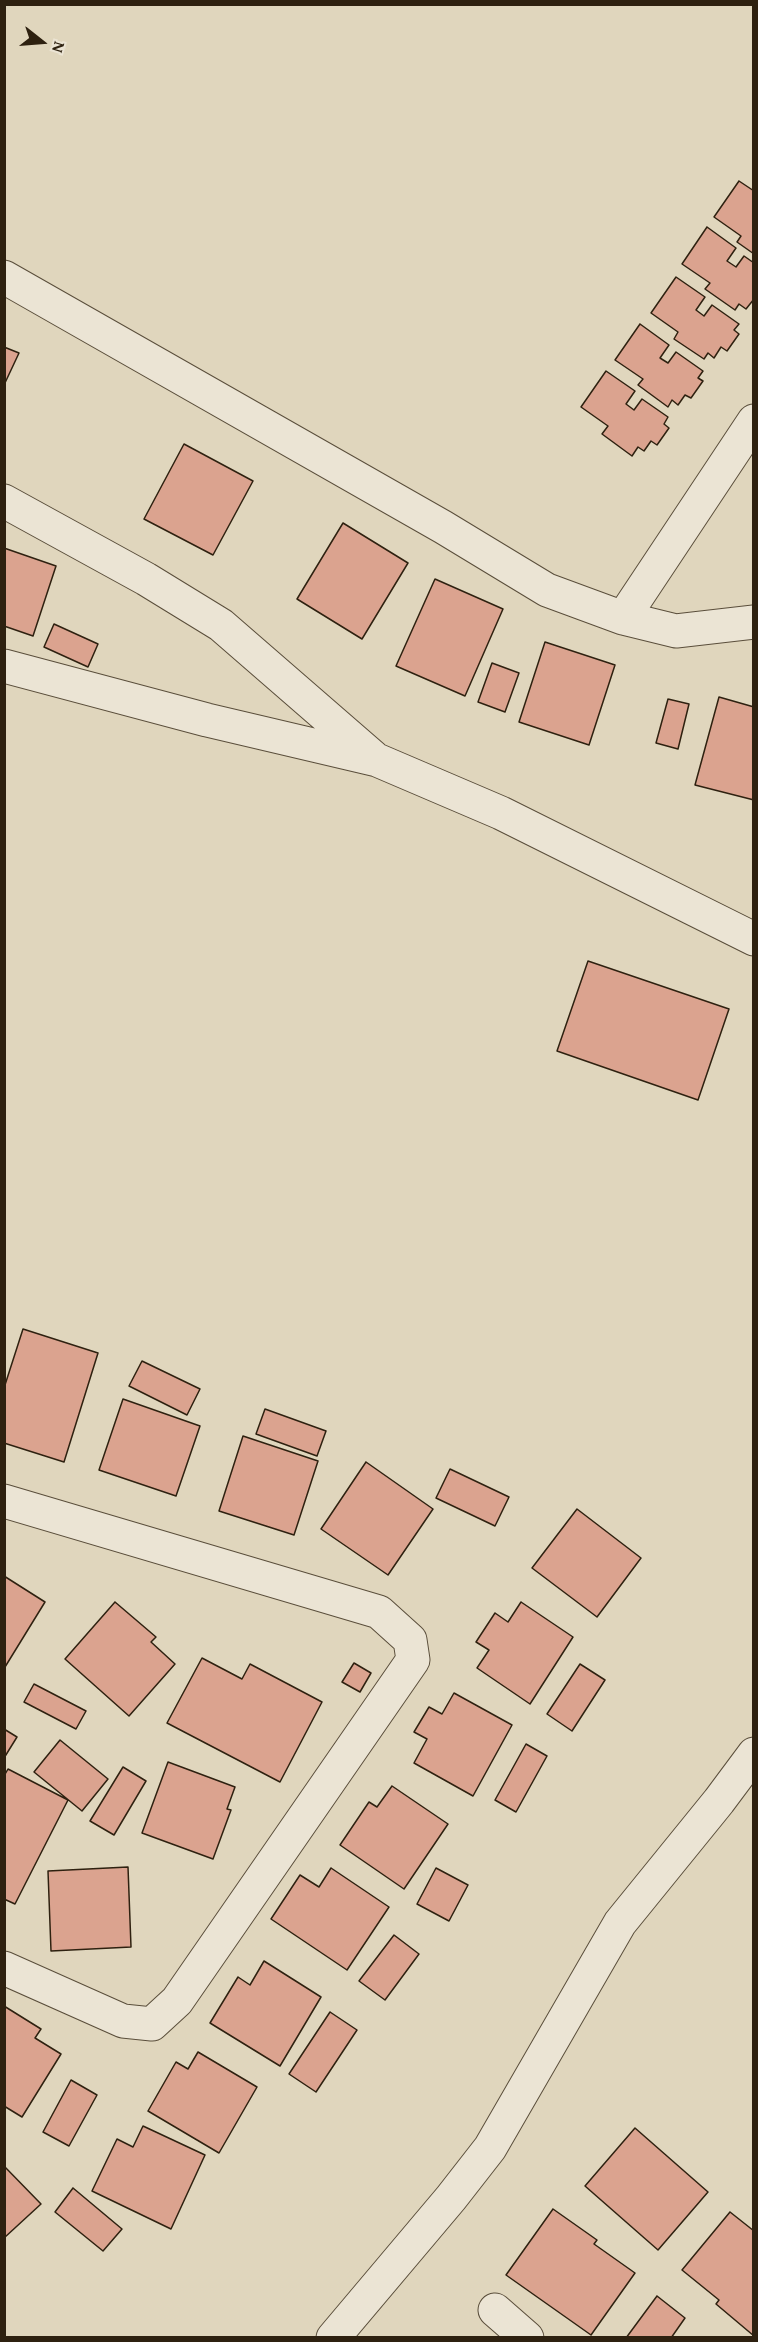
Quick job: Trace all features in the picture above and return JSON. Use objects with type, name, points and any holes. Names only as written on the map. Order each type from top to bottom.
[{"type":"street","points":[[4,277],[443,527],[547,590],[623,618],[676,631],[753,622]]},
{"type":"street","points":[[623,618],[753,421]]},
{"type":"street","points":[[4,501],[146,579],[220,625],[377,760]]},
{"type":"street","points":[[4,666],[207,720],[377,760],[501,813],[753,939]]},
{"type":"street","points":[[4,1502],[379,1612],[410,1640],[413,1660],[177,2001],[152,2024],[123,2021],[4,1968]]},
{"type":"street","points":[[333,2337],[451,2198],[490,2148],[620,1923],[719,1801],[753,1754]]},
{"type":"street","points":[[495,2310],[527,2337]]},
{"type":"building","points":[[739,181],[754,191],[754,254],[737,242],[741,236],[714,217]]},
{"type":"building","points":[[707,227],[736,248],[727,261],[736,267],[744,256],[754,263],[754,299],[746,309],[739,304],[735,310],[705,289],[710,283],[682,264]]},
{"type":"building","points":[[676,277],[705,297],[696,310],[704,316],[712,305],[739,324],[734,330],[739,334],[727,351],[721,347],[714,358],[708,353],[704,359],[674,339],[678,332],[651,313]]},
{"type":"building","points":[[640,324],[669,345],[660,358],[668,363],[676,352],[703,371],[698,378],[703,381],[691,398],[685,395],[678,405],[672,400],[668,407],[638,385],[643,379],[615,360]]},
{"type":"building","points":[[4,347],[19,353],[4,385]]},
{"type":"building","points":[[606,371],[635,391],[626,404],[634,410],[642,399],[668,417],[664,424],[669,428],[657,445],[651,441],[644,451],[638,447],[632,456],[602,434],[608,426],[581,407]]},
{"type":"building","points":[[184,444],[253,481],[213,555],[144,519]]},
{"type":"building","points":[[343,523],[408,563],[362,639],[297,599]]},
{"type":"building","points":[[4,548],[56,566],[33,636],[4,626]]},
{"type":"building","points":[[435,579],[503,609],[465,696],[396,666]]},
{"type":"building","points":[[54,624],[98,644],[88,667],[44,647]]},
{"type":"building","points":[[545,642],[615,665],[589,745],[519,722]]},
{"type":"building","points":[[492,663],[519,673],[505,712],[478,702]]},
{"type":"building","points":[[719,697],[754,707],[754,800],[695,785]]},
{"type":"building","points":[[668,699],[689,704],[678,749],[656,743]]},
{"type":"building","points":[[588,961],[729,1009],[698,1100],[557,1051]]},
{"type":"building","points":[[23,1329],[98,1353],[64,1462],[4,1443],[4,1388]]},
{"type":"building","points":[[142,1361],[200,1389],[187,1415],[129,1386]]},
{"type":"building","points":[[123,1399],[200,1426],[176,1496],[99,1470]]},
{"type":"building","points":[[265,1409],[326,1431],[317,1456],[256,1434]]},
{"type":"building","points":[[243,1436],[318,1461],[294,1535],[219,1511]]},
{"type":"building","points":[[366,1462],[433,1509],[388,1575],[321,1529]]},
{"type":"building","points":[[450,1469],[509,1497],[495,1526],[436,1498]]},
{"type":"building","points":[[577,1509],[641,1558],[597,1617],[532,1568]]},
{"type":"building","points":[[4,1576],[45,1602],[5,1667],[4,1666]]},
{"type":"building","points":[[115,1602],[156,1637],[151,1642],[175,1664],[129,1716],[65,1659]]},
{"type":"building","points":[[521,1602],[573,1637],[530,1704],[477,1668],[489,1650],[476,1642],[495,1613],[508,1622]]},
{"type":"building","points":[[202,1658],[242,1679],[250,1664],[322,1702],[280,1782],[167,1723]]},
{"type":"building","points":[[354,1663],[371,1673],[360,1692],[342,1682]]},
{"type":"building","points":[[580,1664],[605,1680],[572,1731],[547,1714]]},
{"type":"building","points":[[34,1684],[86,1711],[76,1729],[24,1702]]},
{"type":"building","points":[[454,1693],[512,1725],[473,1796],[414,1763],[427,1739],[414,1732],[429,1707],[442,1714]]},
{"type":"building","points":[[4,1729],[17,1737],[4,1758]]},
{"type":"building","points":[[60,1740],[108,1779],[82,1811],[34,1772]]},
{"type":"building","points":[[526,1744],[547,1756],[516,1812],[495,1800]]},
{"type":"building","points":[[168,1762],[235,1787],[227,1809],[231,1810],[213,1859],[142,1833]]},
{"type":"building","points":[[123,1767],[146,1781],[114,1835],[90,1821]]},
{"type":"building","points":[[8,1769],[68,1800],[15,1904],[4,1899],[4,1776]]},
{"type":"building","points":[[392,1786],[448,1824],[404,1889],[340,1845],[369,1802],[377,1807]]},
{"type":"building","points":[[128,1867],[131,1947],[51,1951],[48,1871]]},
{"type":"building","points":[[331,1868],[389,1907],[347,1970],[271,1919],[300,1875],[319,1887]]},
{"type":"building","points":[[436,1868],[468,1885],[449,1921],[417,1904]]},
{"type":"building","points":[[394,1935],[419,1954],[385,2000],[359,1981]]},
{"type":"building","points":[[264,1961],[321,1997],[280,2066],[210,2023],[238,1977],[250,1985]]},
{"type":"building","points":[[4,2006],[41,2029],[35,2038],[61,2054],[22,2117],[4,2106]]},
{"type":"building","points":[[330,2012],[357,2030],[316,2092],[289,2074]]},
{"type":"building","points":[[198,2052],[257,2087],[219,2153],[148,2111],[176,2062],[188,2069]]},
{"type":"building","points":[[71,2080],[97,2095],[69,2146],[43,2132]]},
{"type":"building","points":[[143,2126],[205,2155],[171,2229],[92,2191],[117,2139],[133,2147]]},
{"type":"building","points":[[635,2128],[708,2192],[658,2250],[585,2186]]},
{"type":"building","points":[[4,2166],[41,2204],[4,2238]]},
{"type":"building","points":[[73,2188],[122,2229],[103,2251],[55,2212]]},
{"type":"building","points":[[553,2209],[597,2240],[594,2244],[635,2273],[591,2335],[506,2275]]},
{"type":"building","points":[[730,2212],[754,2231],[754,2336],[716,2304],[719,2300],[682,2270]]},
{"type":"building","points":[[657,2296],[685,2318],[671,2338],[626,2338]]}]
